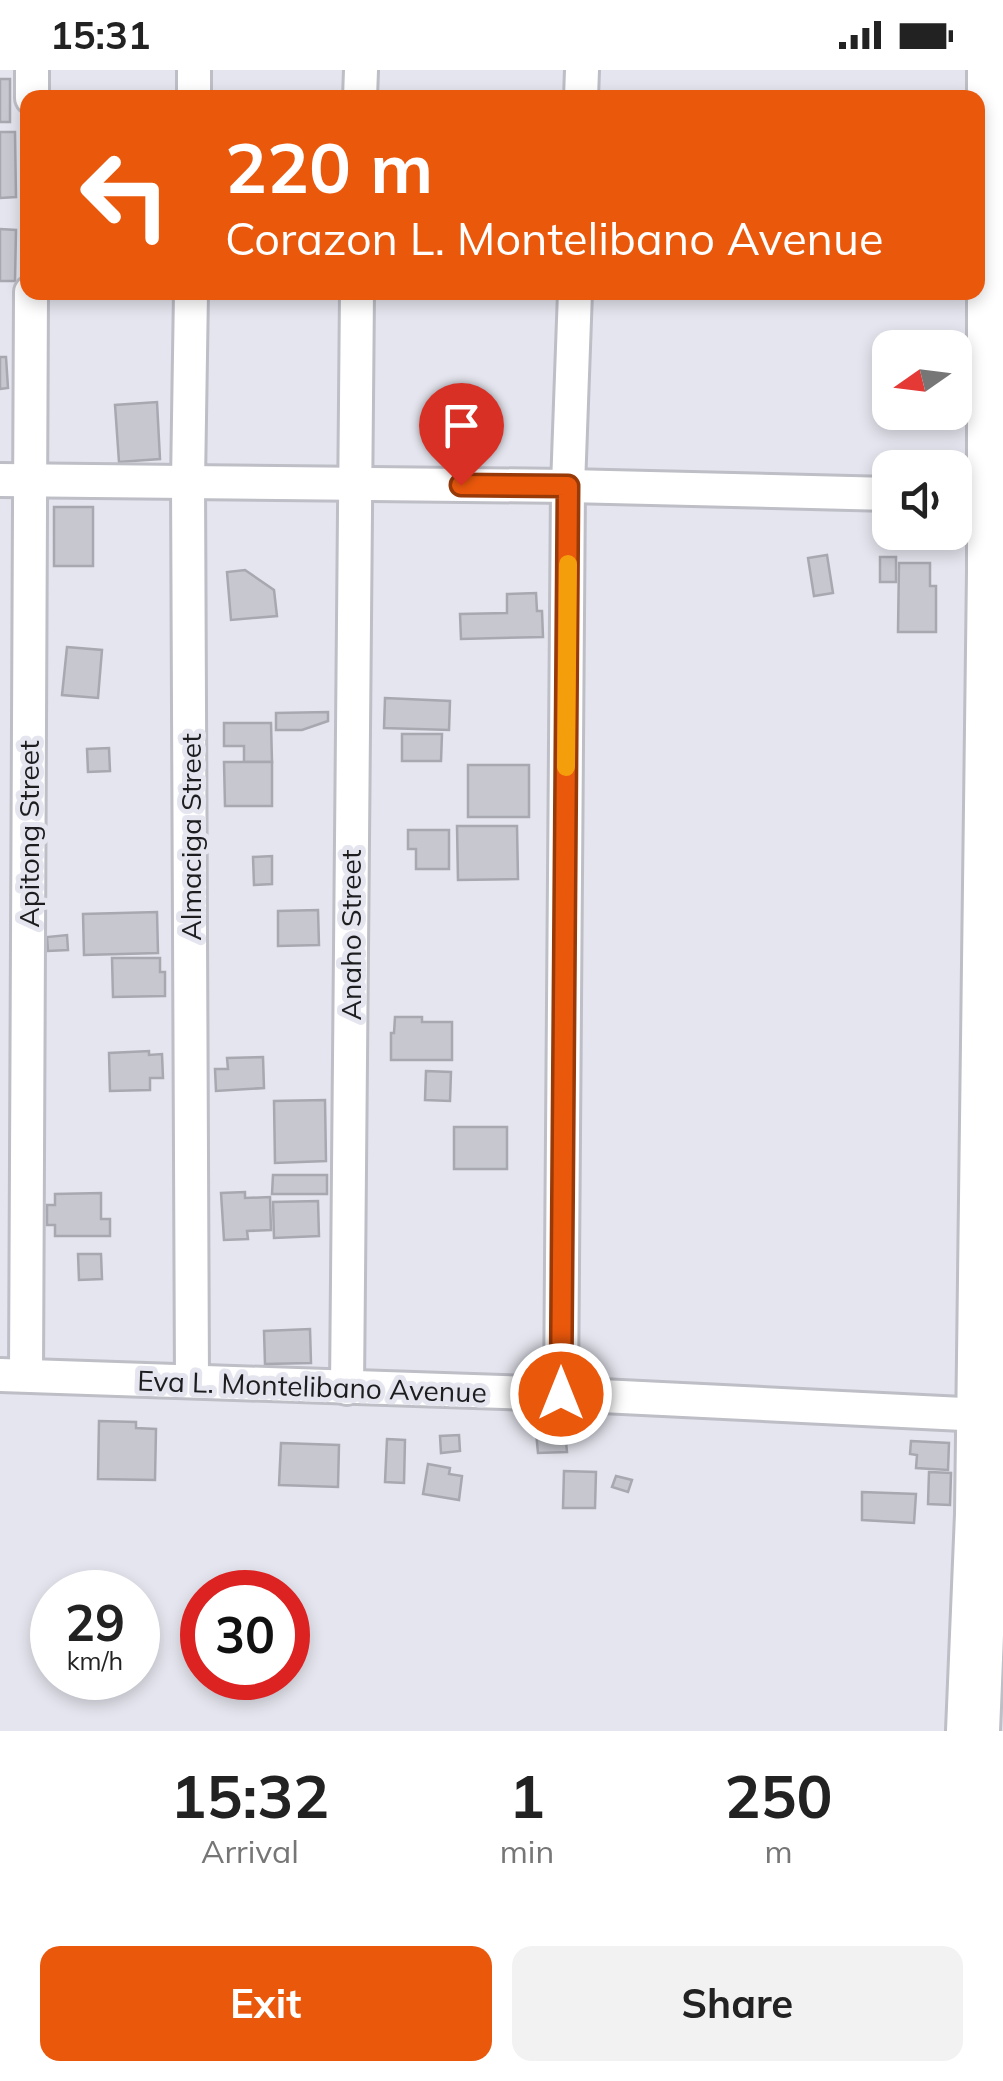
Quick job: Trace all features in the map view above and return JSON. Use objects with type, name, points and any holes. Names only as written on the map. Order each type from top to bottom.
[{"type":"highway","points":[[985,271],[994,70]]},
{"type":"highway","points":[[973,1731],[982,1514],[975,495],[984,300]]},
{"type":"street","name":"Apitong Street","points":[[13,1375],[15,480],[30,300]]},
{"type":"street","name":"Almaciga Street","points":[[191,300],[188,481],[192,1381]]},
{"type":"street","name":"Anaho Street","points":[[347,1388],[357,300]]},
{"type":"street","points":[[561,1394],[568,486],[575,300]]},
{"type":"street","points":[[15,480],[872,494]]},
{"type":"street","name":"Eva L. Montelibano Avenue","points":[[13,1375],[561,1394],[982,1415]]},
{"type":"building","points":[[0,79],[10,79],[10,122],[0,122]]},
{"type":"building","points":[[0,132],[15,132],[16,197],[0,198]]},
{"type":"building","points":[[0,229],[16,230],[15,281],[0,281]]},
{"type":"building","points":[[0,357],[6,357],[8,388],[0,389]]},
{"type":"building","points":[[157,402],[160,459],[119,462],[115,405]]},
{"type":"building","points":[[54,507],[93,507],[93,566],[54,566]]},
{"type":"building","points":[[827,555],[833,593],[814,596],[808,558]]},
{"type":"building","points":[[880,557],[896,557],[896,582],[880,582]]},
{"type":"building","points":[[899,563],[930,563],[930,586],[936,586],[936,632],[898,632]]},
{"type":"building","points":[[245,570],[274,590],[277,616],[231,620],[227,572]]},
{"type":"building","points":[[536,593],[537,611],[542,611],[543,637],[461,639],[460,614],[507,613],[507,594]]},
{"type":"building","points":[[67,647],[102,650],[98,698],[62,695]]},
{"type":"building","points":[[385,698],[450,701],[449,730],[384,728]]},
{"type":"building","points":[[328,712],[328,721],[302,730],[276,730],[276,713]]},
{"type":"building","points":[[224,723],[271,723],[272,762],[244,762],[244,746],[224,746]]},
{"type":"building","points":[[402,734],[442,734],[441,761],[402,761]]},
{"type":"building","points":[[109,748],[110,771],[88,772],[87,749]]},
{"type":"building","points":[[224,762],[272,762],[272,806],[225,806]]},
{"type":"building","points":[[468,765],[529,765],[529,817],[468,817]]},
{"type":"building","points":[[457,826],[517,826],[518,879],[458,880]]},
{"type":"building","points":[[408,830],[449,830],[449,869],[416,869],[416,849],[408,849]]},
{"type":"building","points":[[272,856],[272,884],[254,885],[253,857]]},
{"type":"building","points":[[318,910],[319,945],[278,946],[278,911]]},
{"type":"building","points":[[157,912],[158,953],[84,955],[83,914]]},
{"type":"building","points":[[67,935],[68,950],[48,951],[47,937]]},
{"type":"building","points":[[112,958],[160,958],[160,972],[165,972],[165,996],[113,997]]},
{"type":"building","points":[[395,1017],[452,1022],[452,1060],[391,1060]]},
{"type":"building","points":[[149,1051],[149,1055],[162,1054],[163,1078],[150,1078],[150,1090],[110,1091],[109,1053]]},
{"type":"building","points":[[263,1057],[264,1088],[216,1091],[215,1069],[228,1069],[227,1058]]},
{"type":"building","points":[[426,1071],[451,1072],[450,1101],[425,1100]]},
{"type":"building","points":[[325,1100],[326,1161],[275,1163],[274,1101]]},
{"type":"building","points":[[454,1127],[507,1127],[507,1169],[454,1169]]},
{"type":"building","points":[[273,1175],[327,1175],[327,1194],[272,1194]]},
{"type":"building","points":[[245,1192],[245,1198],[270,1197],[271,1230],[247,1231],[248,1239],[224,1240],[221,1193]]},
{"type":"building","points":[[101,1193],[101,1219],[110,1219],[110,1236],[55,1236],[55,1225],[47,1225],[47,1205],[55,1205],[55,1194]]},
{"type":"building","points":[[318,1201],[319,1236],[274,1238],[273,1202]]},
{"type":"building","points":[[78,1254],[101,1254],[102,1279],[79,1280]]},
{"type":"building","points":[[310,1329],[311,1363],[265,1364],[264,1331]]},
{"type":"building","points":[[99,1421],[136,1422],[136,1428],[156,1429],[155,1480],[98,1479]]},
{"type":"building","points":[[565,1431],[567,1452],[538,1453],[536,1432]]},
{"type":"building","points":[[459,1435],[460,1451],[441,1453],[440,1436]]},
{"type":"building","points":[[387,1439],[405,1440],[404,1483],[385,1482]]},
{"type":"building","points":[[911,1441],[949,1443],[948,1470],[916,1468],[917,1455],[910,1454]]},
{"type":"building","points":[[281,1443],[339,1445],[338,1487],[279,1485]]},
{"type":"building","points":[[428,1464],[450,1468],[449,1474],[462,1476],[459,1500],[423,1494]]},
{"type":"building","points":[[564,1471],[596,1472],[595,1508],[563,1508]]},
{"type":"building","points":[[929,1472],[951,1473],[950,1505],[928,1504]]},
{"type":"building","points":[[616,1476],[632,1480],[628,1492],[612,1487]]},
{"type":"building","points":[[862,1492],[916,1494],[914,1523],[862,1520]]},
{"type":"slow traffic","points":[[566,767],[568,564]]},
{"type":"route","points":[[461,485],[568,486],[561,1394]]}]
